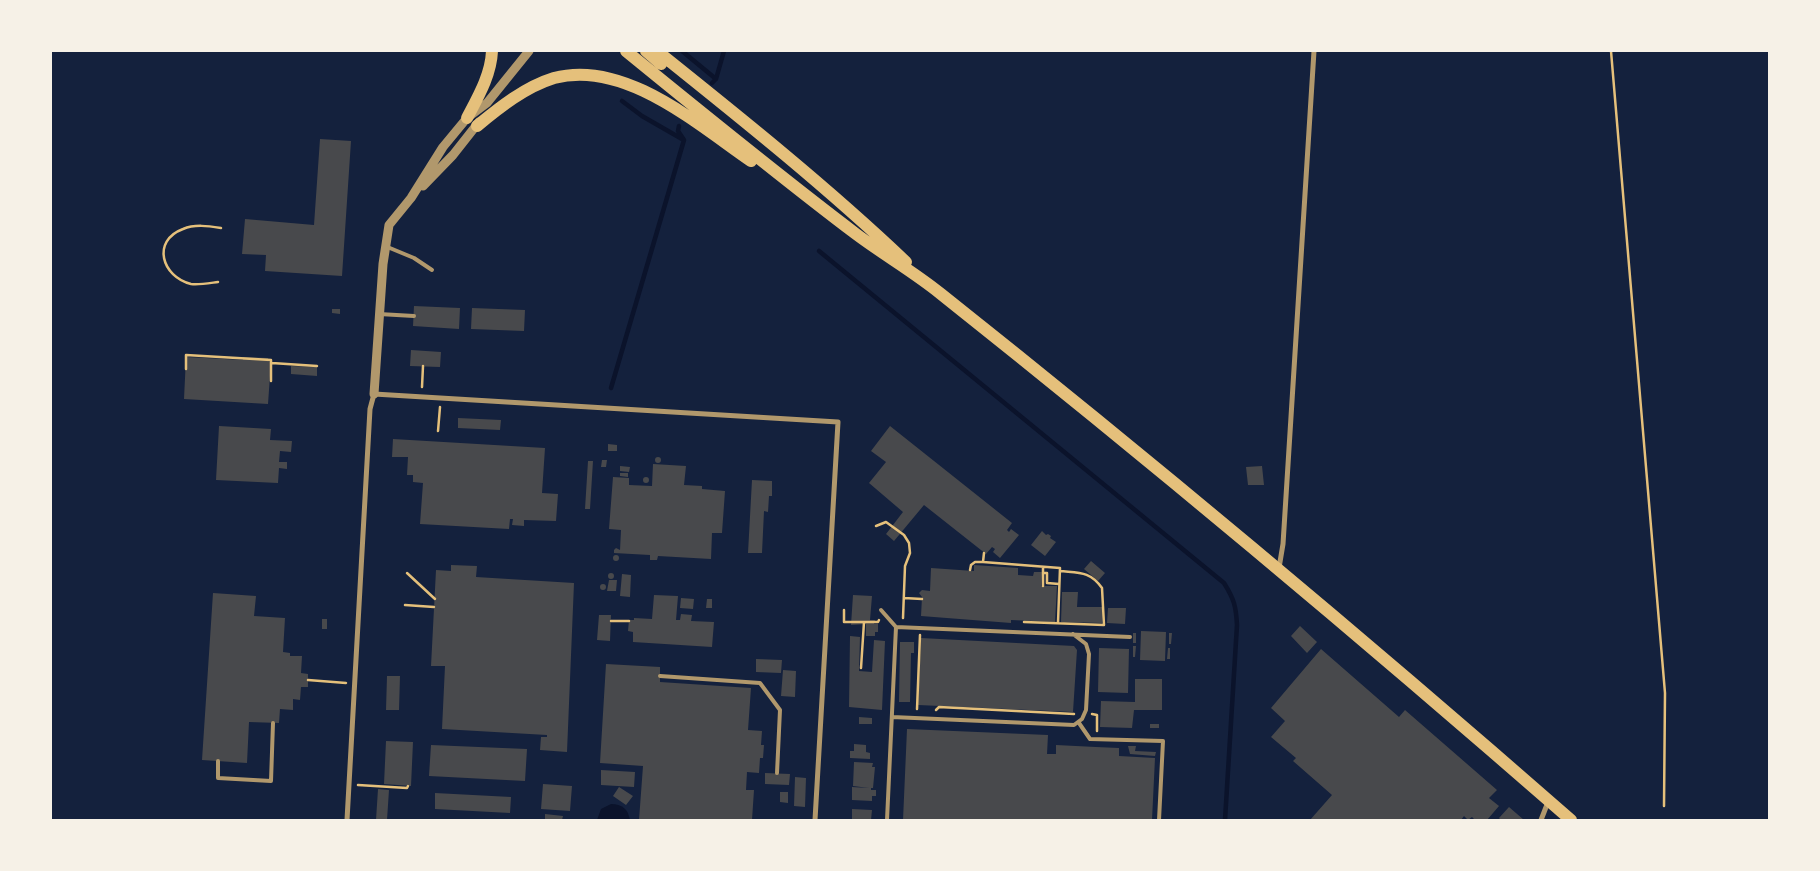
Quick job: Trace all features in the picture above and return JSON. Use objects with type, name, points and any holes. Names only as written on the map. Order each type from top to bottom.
[{"type":"main road","points":[[472,122],[489,70],[492,51]]},
{"type":"main road","points":[[626,51],[860,237],[937,291],[1279,569],[1571,820]]},
{"type":"main road","points":[[646,51],[687,85],[767,140]]},
{"type":"main road","points":[[657,51],[869,226],[937,291]]},
{"type":"main road","points":[[472,122],[524,92],[555,78],[573,75],[607,78],[639,88],[677,110],[753,163],[820,206]]},
{"type":"street","points":[[410,198],[453,155],[472,122],[529,51]]},
{"type":"street","points":[[1279,569],[1283,544],[1314,51]]},
{"type":"street","points":[[347,820],[370,409],[374,394],[385,246],[389,225],[410,198],[444,147],[472,122]]},
{"type":"street","points":[[374,394],[838,422],[815,820]]},
{"type":"street","points":[[1541,820],[1549,800]]},
{"type":"lane","points":[[385,246],[414,258],[432,270]]},
{"type":"lane","points":[[379,314],[414,316]]},
{"type":"lane","points":[[881,610],[896,627],[888,820]]},
{"type":"lane","points":[[896,627],[1130,637]]},
{"type":"lane","points":[[892,717],[1070,726],[1079,723],[1086,710],[1089,654],[1086,644],[1073,634]]},
{"type":"lane","points":[[660,676],[760,683],[780,710],[777,773]]},
{"type":"lane","points":[[218,761],[218,778],[271,781],[273,723]]},
{"type":"lane","points":[[1079,723],[1090,739],[1163,741],[1159,820]]},
{"type":"path","points":[[1611,51],[1665,693],[1664,806]]},
{"type":"path","points":[[218,282],[192,284],[184,281],[173,274],[163,257],[164,244],[170,236],[183,229],[198,225],[221,228]]},
{"type":"path","points":[[186,369],[186,355],[271,360],[272,363],[317,366]]},
{"type":"path","points":[[271,381],[272,363]]},
{"type":"path","points":[[421,396],[423,366]]},
{"type":"path","points":[[438,431],[440,398]]},
{"type":"path","points":[[844,610],[844,622],[878,622],[879,620],[903,618],[905,566],[910,553],[909,544],[904,535],[886,522],[876,526]]},
{"type":"path","points":[[983,562],[984,552]]},
{"type":"path","points":[[970,570],[970,565],[975,562],[983,562],[1060,568],[1060,571],[1085,573],[1102,588],[1104,625]]},
{"type":"path","points":[[1043,567],[1043,586]]},
{"type":"path","points":[[1058,624],[1060,571]]},
{"type":"path","points":[[407,573],[435,599]]},
{"type":"path","points":[[1043,573],[1047,573],[1047,583],[1059,584]]},
{"type":"path","points":[[904,598],[922,599]]},
{"type":"path","points":[[405,605],[434,607]]},
{"type":"path","points":[[611,621],[629,622]]},
{"type":"path","points":[[861,668],[864,622]]},
{"type":"path","points":[[917,709],[920,628]]},
{"type":"path","points":[[308,680],[354,683]]},
{"type":"path","points":[[349,784],[407,788],[408,786]]},
{"type":"water","points":[[611,804],[624,808],[630,820],[597,820],[601,809]]},
{"type":"building","points":[[320,139],[351,141],[342,276],[265,271],[266,255],[242,254],[245,219],[314,225]]},
{"type":"building","points":[[414,306],[460,308],[459,329],[413,326]]},
{"type":"building","points":[[472,308],[525,310],[524,331],[471,329]]},
{"type":"building","points":[[332,309],[340,309],[340,314],[332,313]]},
{"type":"building","points":[[411,350],[441,352],[440,367],[410,366]]},
{"type":"building","points":[[186,357],[243,360],[243,357],[268,358],[268,361],[271,362],[268,404],[184,399]]},
{"type":"building","points":[[291,366],[317,367],[317,376],[291,374]]},
{"type":"building","points":[[458,418],[501,420],[500,430],[458,428]]},
{"type":"building","points":[[219,426],[271,429],[270,440],[292,441],[291,452],[280,451],[279,462],[287,462],[287,469],[279,468],[278,483],[216,480]]},
{"type":"building","points":[[890,426],[1012,523],[1007,530],[1009,532],[1011,529],[1019,535],[1000,558],[993,552],[995,549],[992,547],[986,554],[924,505],[894,541],[886,534],[903,512],[869,483],[886,462],[871,451]]},
{"type":"building","points":[[393,439],[545,448],[542,493],[558,494],[556,521],[524,520],[524,526],[512,525],[513,519],[510,519],[509,529],[420,524],[423,483],[413,482],[413,475],[407,475],[408,457],[392,457]]},
{"type":"building","points":[[608,444],[617,445],[617,451],[608,451]]},
{"type":"building","points":[[658,457],[661,460],[658,463],[655,460]]},
{"type":"building","points":[[602,460],[607,460],[606,467],[601,467]]},
{"type":"building","points":[[588,461],[593,461],[590,509],[585,509]]},
{"type":"building","points":[[653,464],[686,466],[684,485],[702,486],[702,489],[725,491],[722,533],[712,533],[711,559],[658,556],[657,560],[650,560],[650,555],[614,553],[616,548],[620,550],[621,530],[609,529],[613,477],[629,478],[629,485],[652,486]]},
{"type":"building","points":[[620,466],[630,467],[629,472],[620,471]]},
{"type":"building","points":[[1262,466],[1264,485],[1248,485],[1246,467]]},
{"type":"building","points":[[620,473],[628,473],[628,477],[620,476]]},
{"type":"building","points":[[646,477],[649,480],[646,483],[643,480]]},
{"type":"building","points":[[752,480],[772,481],[772,496],[769,496],[768,512],[764,511],[762,553],[748,553]]},
{"type":"building","points":[[1042,531],[1046,535],[1051,536],[1050,538],[1056,542],[1045,556],[1031,545]]},
{"type":"building","points":[[616,555],[619,558],[616,561],[613,558]]},
{"type":"building","points":[[1091,561],[1105,573],[1098,581],[1084,569]]},
{"type":"building","points":[[451,565],[477,566],[476,577],[574,583],[567,752],[540,750],[541,737],[547,737],[547,735],[442,729],[445,666],[431,666],[436,570],[451,571]]},
{"type":"building","points":[[974,565],[1018,568],[1018,575],[1033,576],[1034,572],[1042,572],[1041,586],[1057,586],[1055,622],[1011,620],[1011,623],[921,616],[922,597],[919,593],[922,590],[930,591],[931,568],[974,571]]},
{"type":"building","points":[[611,573],[614,576],[611,579],[608,576]]},
{"type":"building","points":[[622,574],[631,575],[630,597],[620,596]]},
{"type":"building","points":[[609,580],[617,580],[616,591],[607,591]]},
{"type":"building","points":[[603,584],[606,587],[603,590],[600,587]]},
{"type":"building","points":[[1062,592],[1078,592],[1077,607],[1103,607],[1102,623],[1061,622]]},
{"type":"building","points":[[213,593],[256,596],[254,616],[285,618],[283,652],[290,653],[290,656],[302,656],[301,673],[308,674],[308,687],[301,687],[300,700],[293,699],[293,710],[280,709],[279,723],[249,722],[247,763],[202,760]]},
{"type":"building","points":[[654,595],[678,596],[676,620],[680,620],[681,614],[692,615],[691,621],[714,622],[712,647],[633,642],[633,632],[628,631],[629,620],[634,620],[634,618],[652,619]]},
{"type":"building","points":[[853,595],[872,596],[870,620],[875,620],[874,624],[878,624],[878,632],[875,632],[875,636],[866,636],[866,624],[851,625]]},
{"type":"building","points":[[681,598],[694,599],[693,609],[680,608]]},
{"type":"building","points":[[707,599],[712,599],[712,608],[706,608]]},
{"type":"building","points":[[1108,608],[1126,608],[1125,624],[1107,623]]},
{"type":"building","points":[[599,615],[611,615],[610,641],[597,640]]},
{"type":"building","points":[[322,619],[327,619],[327,629],[322,629]]},
{"type":"building","points":[[1300,626],[1317,642],[1307,653],[1291,636]]},
{"type":"building","points":[[1141,631],[1166,632],[1165,661],[1140,660]]},
{"type":"building","points":[[1133,633],[1136,633],[1136,643],[1133,643]]},
{"type":"building","points":[[1169,633],[1172,633],[1171,644],[1169,644]]},
{"type":"building","points":[[850,636],[860,637],[859,671],[872,672],[874,640],[885,641],[882,710],[849,707]]},
{"type":"building","points":[[921,638],[1074,646],[1077,650],[1073,712],[918,705]]},
{"type":"building","points":[[900,642],[914,642],[914,653],[911,653],[910,702],[899,702]]},
{"type":"building","points":[[1133,646],[1136,646],[1135,657],[1133,657]]},
{"type":"building","points":[[1099,648],[1129,649],[1128,693],[1098,692]]},
{"type":"building","points":[[1168,648],[1170,648],[1170,659],[1167,659]]},
{"type":"building","points":[[1321,649],[1399,717],[1405,710],[1497,790],[1489,798],[1499,806],[1487,820],[1475,820],[1472,817],[1468,820],[1464,816],[1461,820],[1310,820],[1332,795],[1293,761],[1296,758],[1271,737],[1285,721],[1271,708]]},
{"type":"building","points":[[756,659],[782,660],[781,673],[756,672]]},
{"type":"building","points":[[606,664],[660,667],[660,682],[751,688],[748,730],[762,731],[761,745],[764,745],[763,758],[760,758],[759,773],[747,772],[746,790],[754,790],[752,820],[639,820],[643,766],[600,763]]},
{"type":"building","points":[[783,670],[796,671],[795,697],[781,696]]},
{"type":"building","points":[[387,676],[400,676],[399,710],[386,710]]},
{"type":"building","points":[[1135,679],[1162,679],[1162,710],[1134,710],[1132,728],[1100,727],[1101,701],[1135,702]]},
{"type":"building","points":[[859,717],[872,718],[872,724],[859,724]]},
{"type":"building","points":[[1150,724],[1159,724],[1159,728],[1150,728]]},
{"type":"building","points":[[907,729],[1048,735],[1047,754],[1056,754],[1056,745],[1119,748],[1119,756],[1155,758],[1152,820],[903,820]]},
{"type":"building","points":[[386,741],[413,742],[411,786],[384,784]]},
{"type":"building","points":[[854,744],[866,745],[866,752],[870,753],[870,759],[850,758],[850,751],[854,751]]},
{"type":"building","points":[[431,745],[527,749],[525,781],[429,776]]},
{"type":"building","points":[[1128,746],[1136,746],[1135,751],[1156,752],[1155,756],[1130,754]]},
{"type":"building","points":[[854,762],[873,763],[872,767],[875,767],[873,788],[871,790],[876,790],[876,796],[872,796],[872,801],[852,800],[852,787],[869,788],[853,786]]},
{"type":"building","points":[[601,770],[635,772],[634,787],[601,785]]},
{"type":"building","points":[[765,773],[790,774],[789,785],[765,784]]},
{"type":"building","points":[[795,777],[806,778],[805,807],[794,806]]},
{"type":"building","points":[[543,784],[572,786],[570,811],[541,809]]},
{"type":"building","points":[[619,787],[633,796],[626,805],[613,796]]},
{"type":"building","points":[[378,789],[389,790],[387,820],[376,820]]},
{"type":"building","points":[[780,792],[788,792],[788,803],[780,802]]},
{"type":"building","points":[[435,793],[511,797],[510,813],[435,809]]},
{"type":"building","points":[[1509,807],[1524,820],[1501,820],[1499,818]]},
{"type":"building","points":[[852,809],[872,810],[871,820],[852,820]]},
{"type":"building","points":[[545,814],[563,816],[562,820],[545,820]]},
{"type":"waterway","points":[[682,51],[716,79]]},
{"type":"waterway","points":[[712,83],[716,79],[724,51]]},
{"type":"waterway","points":[[622,101],[642,116],[682,139]]},
{"type":"waterway","points":[[611,388],[684,140],[678,131],[679,126]]},
{"type":"waterway","points":[[819,251],[1224,583],[1234,603],[1237,625],[1225,820]]}]
